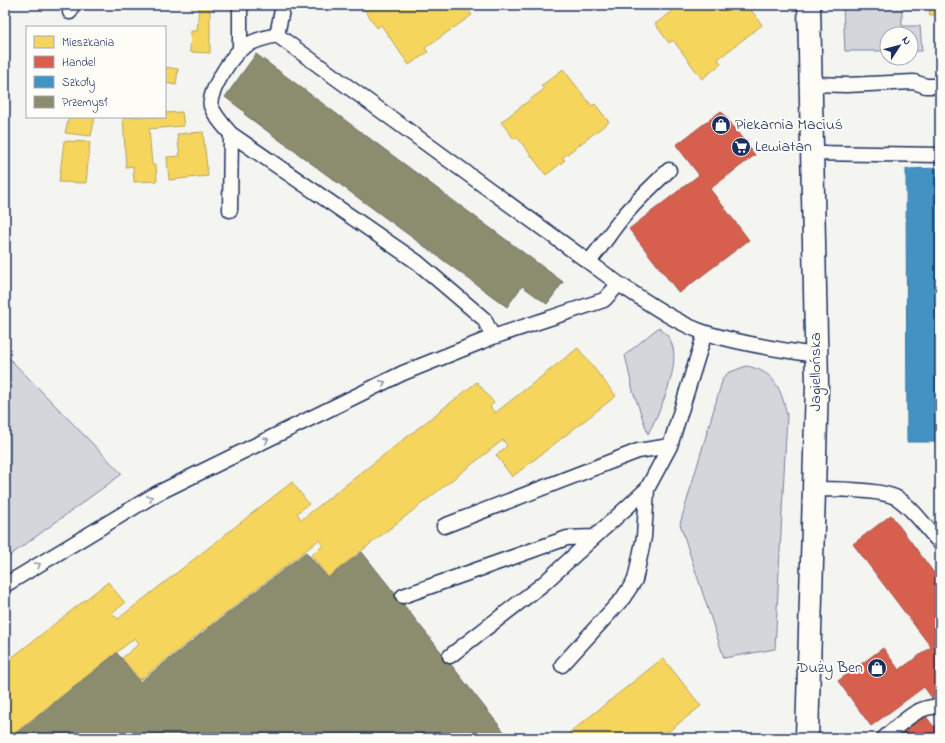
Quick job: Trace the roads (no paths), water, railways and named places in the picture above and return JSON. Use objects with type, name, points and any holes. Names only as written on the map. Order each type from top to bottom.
[{"type":"street","name":"Jagiellońska","points":[[807,738],[817,355],[809,5]]},
{"type":"lane","points":[[240,5],[240,50]]},
{"type":"lane","points":[[277,35],[283,5]]},
{"type":"lane","points":[[493,337],[484,318],[417,262],[231,134],[217,118],[210,105],[213,93],[225,70],[240,50],[261,39],[277,35],[619,284],[664,312],[705,333],[786,351],[817,355]]},
{"type":"lane","points":[[811,84],[846,85],[914,82],[926,86],[940,86]]},
{"type":"lane","points":[[230,210],[231,134]]},
{"type":"lane","points":[[812,153],[940,155]]},
{"type":"lane","points":[[589,261],[602,247],[622,218],[669,170]]},
{"type":"lane","points":[[5,585],[156,494],[403,373],[493,337],[604,300],[619,284]]},
{"type":"lane","points":[[450,656],[543,584],[647,489],[670,446],[705,333]]},
{"type":"lane","points":[[444,526],[638,451],[670,446]]},
{"type":"lane","points":[[562,665],[623,598],[635,580],[644,537],[647,489]]},
{"type":"lane","points":[[814,489],[885,494],[896,497],[906,504],[940,543]]},
{"type":"lane","points":[[403,596],[567,538],[593,537]]},
{"type":"lane","points":[[884,738],[918,711],[927,707],[940,707]]},
{"type":"place","name":"Piekarnia Maciuś","points":[[721,125]]},
{"type":"place","name":"Lewiatan","points":[[741,147]]},
{"type":"place","name":"Duży Ben","points":[[877,668]]}]
